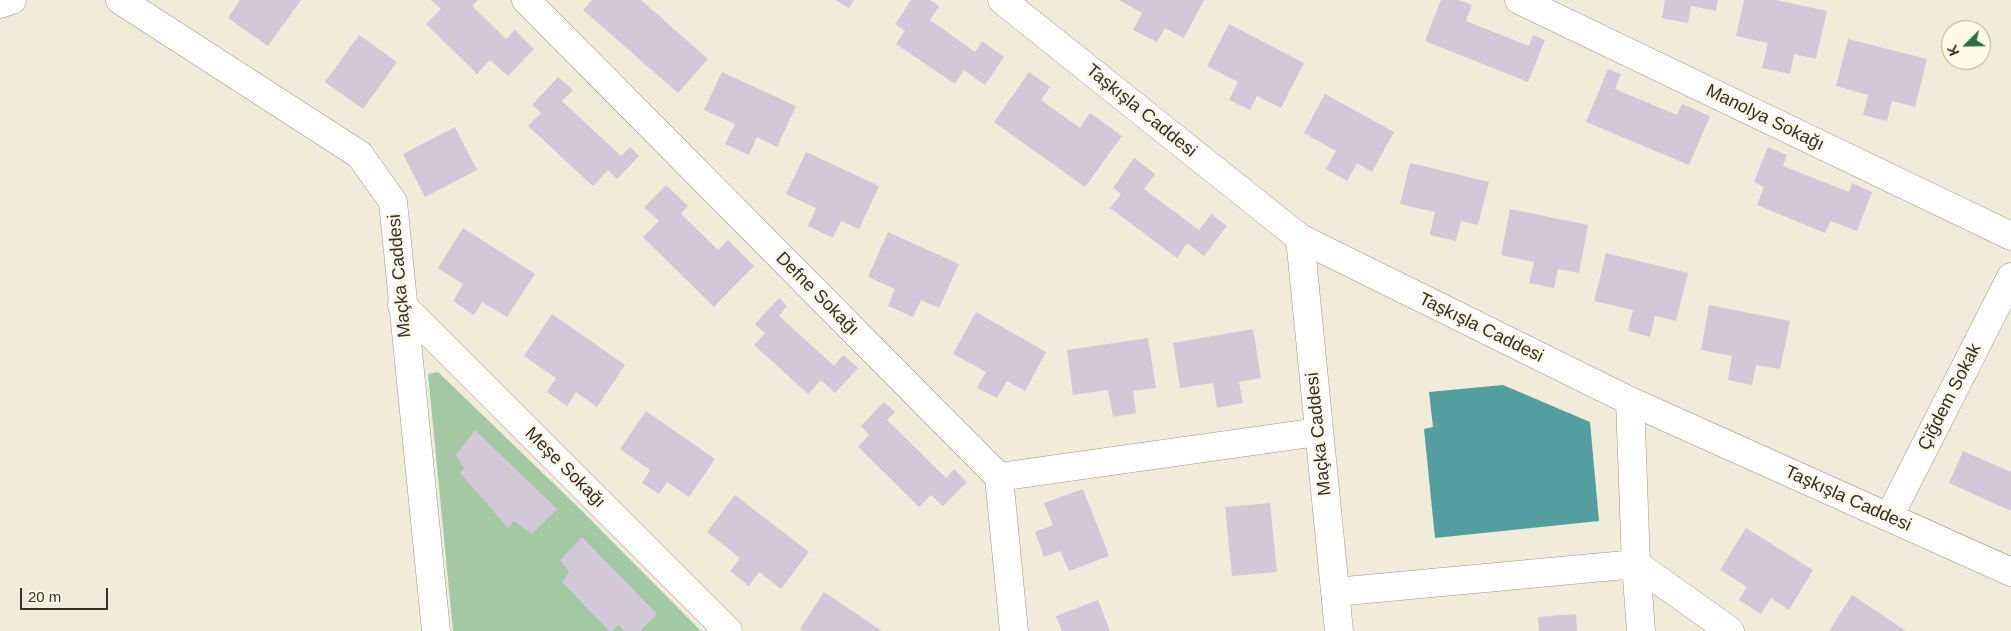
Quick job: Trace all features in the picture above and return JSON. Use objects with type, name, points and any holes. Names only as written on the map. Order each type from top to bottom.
[{"type":"street","points":[[0,4],[12,0]]},
{"type":"street","name":"Maçka Caddesi","points":[[120,0],[360,155],[393,202],[436,631]]},
{"type":"street","name":"Defne Sokağı","points":[[526,0],[999,477]]},
{"type":"street","name":"Taşkışla Caddesi","points":[[1002,0],[1300,238],[1630,401],[2011,572]]},
{"type":"street","name":"Manolya Sokağı","points":[[1519,0],[2011,236]]},
{"type":"street","name":"Maçka Caddesi","points":[[1300,238],[1339,631]]},
{"type":"street","name":"Çiğdem Sokak","points":[[1889,517],[2011,277]]},
{"type":"street","name":"Meşe Sokağı","points":[[402,304],[728,631]]},
{"type":"street","points":[[1630,401],[1636,564],[1641,631]]},
{"type":"street","points":[[1014,631],[999,477],[1318,432]]},
{"type":"street","points":[[1335,592],[1636,564],[1730,631]]},
{"type":"green space","points":[[438,372],[579,508],[701,631],[453,631],[428,374]]},
{"type":"water","points":[[1503,385],[1590,422],[1599,521],[1435,538],[1424,429],[1433,427],[1429,392]]},
{"type":"building","points":[[240,0],[301,0],[268,46],[228,18]]},
{"type":"building","points":[[431,0],[478,0],[472,6],[506,39],[515,30],[534,49],[508,76],[490,60],[477,74],[426,24],[441,9]]},
{"type":"building","points":[[592,0],[641,0],[708,59],[678,93],[583,10]]},
{"type":"building","points":[[836,0],[854,0],[849,8]]},
{"type":"building","points":[[911,0],[930,0],[939,6],[930,20],[975,52],[982,41],[1004,57],[985,85],[964,70],[955,84],[896,44],[905,31],[895,24]]},
{"type":"building","points":[[1119,0],[1204,0],[1184,38],[1165,28],[1157,42],[1133,30],[1142,13]]},
{"type":"building","points":[[1441,0],[1459,0],[1472,5],[1466,21],[1529,46],[1533,35],[1545,40],[1528,82],[1425,41]]},
{"type":"building","points":[[1665,0],[1718,0],[1716,11],[1691,6],[1688,23],[1662,18]]},
{"type":"building","points":[[1744,0],[1776,0],[1827,11],[1816,59],[1794,54],[1790,74],[1762,68],[1768,43],[1736,36]]},
{"type":"building","points":[[1229,24],[1304,63],[1281,108],[1257,96],[1250,110],[1229,100],[1238,82],[1207,66]]},
{"type":"building","points":[[359,35],[397,62],[363,109],[325,82]]},
{"type":"building","points":[[1848,39],[1927,59],[1915,107],[1892,101],[1887,121],[1863,115],[1868,95],[1836,86]]},
{"type":"building","points":[[1608,69],[1621,74],[1615,89],[1677,115],[1682,104],[1710,116],[1689,165],[1586,122]]},
{"type":"building","points":[[722,72],[796,106],[777,147],[757,137],[749,155],[725,144],[735,124],[704,110]]},
{"type":"building","points":[[1029,72],[1050,87],[1041,100],[1080,128],[1090,113],[1122,136],[1085,187],[994,122]]},
{"type":"building","points":[[558,77],[573,90],[562,101],[621,156],[630,147],[639,156],[617,179],[608,170],[593,186],[528,126],[541,113],[532,105]]},
{"type":"building","points":[[1325,94],[1394,132],[1372,172],[1357,163],[1347,181],[1326,169],[1336,151],[1304,133]]},
{"type":"building","points":[[455,127],[477,170],[425,197],[403,154]]},
{"type":"building","points":[[1768,147],[1787,155],[1783,166],[1849,192],[1852,183],[1872,192],[1857,231],[1831,221],[1825,233],[1757,205],[1764,187],[1754,182]]},
{"type":"building","points":[[806,152],[879,186],[859,229],[841,221],[833,238],[808,226],[816,208],[786,194]]},
{"type":"building","points":[[1134,158],[1155,174],[1144,189],[1199,230],[1211,214],[1227,226],[1204,256],[1187,243],[1177,258],[1110,208],[1121,194],[1113,188]]},
{"type":"building","points":[[1410,163],[1489,182],[1478,225],[1461,221],[1456,241],[1430,235],[1435,212],[1400,204]]},
{"type":"building","points":[[666,185],[688,206],[681,214],[718,250],[728,240],[754,266],[714,307],[643,237],[659,221],[644,207]]},
{"type":"building","points":[[1510,209],[1588,225],[1579,273],[1558,269],[1554,288],[1529,283],[1534,262],[1501,255]]},
{"type":"building","points":[[463,228],[535,274],[507,317],[482,302],[474,315],[453,301],[463,284],[438,268]]},
{"type":"building","points":[[888,232],[959,264],[939,308],[921,300],[913,317],[888,306],[895,289],[868,277]]},
{"type":"building","points":[[1606,253],[1688,273],[1676,321],[1655,316],[1650,337],[1628,331],[1633,310],[1594,301]]},
{"type":"building","points":[[779,298],[787,306],[779,316],[834,366],[843,355],[858,368],[835,393],[821,380],[808,394],[754,345],[765,333],[755,324]]},
{"type":"building","points":[[1709,305],[1790,321],[1780,369],[1756,365],[1752,385],[1728,380],[1732,356],[1701,350]]},
{"type":"building","points":[[976,312],[1046,352],[1025,391],[1007,381],[997,398],[977,388],[986,372],[953,354]]},
{"type":"building","points":[[552,314],[625,365],[597,407],[576,392],[567,406],[547,392],[556,378],[524,356]]},
{"type":"building","points":[[1253,329],[1261,378],[1239,382],[1243,403],[1217,408],[1213,383],[1180,388],[1173,343]]},
{"type":"building","points":[[1148,338],[1156,388],[1133,391],[1136,413],[1113,417],[1108,390],[1073,395],[1067,350]]},
{"type":"building","points":[[884,402],[895,412],[887,420],[946,478],[954,469],[967,482],[943,506],[931,495],[919,507],[858,447],[869,435],[861,426]]},
{"type":"building","points":[[646,411],[715,459],[689,497],[667,482],[659,494],[642,483],[650,470],[620,449]]},
{"type":"building","points":[[475,430],[557,509],[532,534],[514,521],[508,528],[460,473],[464,468],[456,455]]},
{"type":"building","points":[[1963,451],[2011,472],[2011,511],[1949,483]]},
{"type":"building","points":[[1083,489],[1109,556],[1069,571],[1060,551],[1044,557],[1035,532],[1053,525],[1044,503]]},
{"type":"building","points":[[735,495],[809,552],[781,589],[759,572],[749,586],[730,571],[740,558],[707,532]]},
{"type":"building","points":[[1270,503],[1277,572],[1232,576],[1225,507]]},
{"type":"building","points":[[1746,528],[1813,570],[1789,610],[1771,598],[1761,614],[1739,600],[1747,587],[1720,570]]},
{"type":"building","points":[[582,537],[657,614],[640,631],[625,631],[618,625],[612,631],[609,631],[562,582],[569,572],[560,560]]},
{"type":"building","points":[[824,592],[882,631],[804,631],[800,629]]},
{"type":"building","points":[[1852,595],[1906,631],[1829,631]]},
{"type":"building","points":[[1098,600],[1110,631],[1062,631],[1056,616]]},
{"type":"building","points":[[1576,614],[1577,631],[1539,631],[1538,617]]}]
